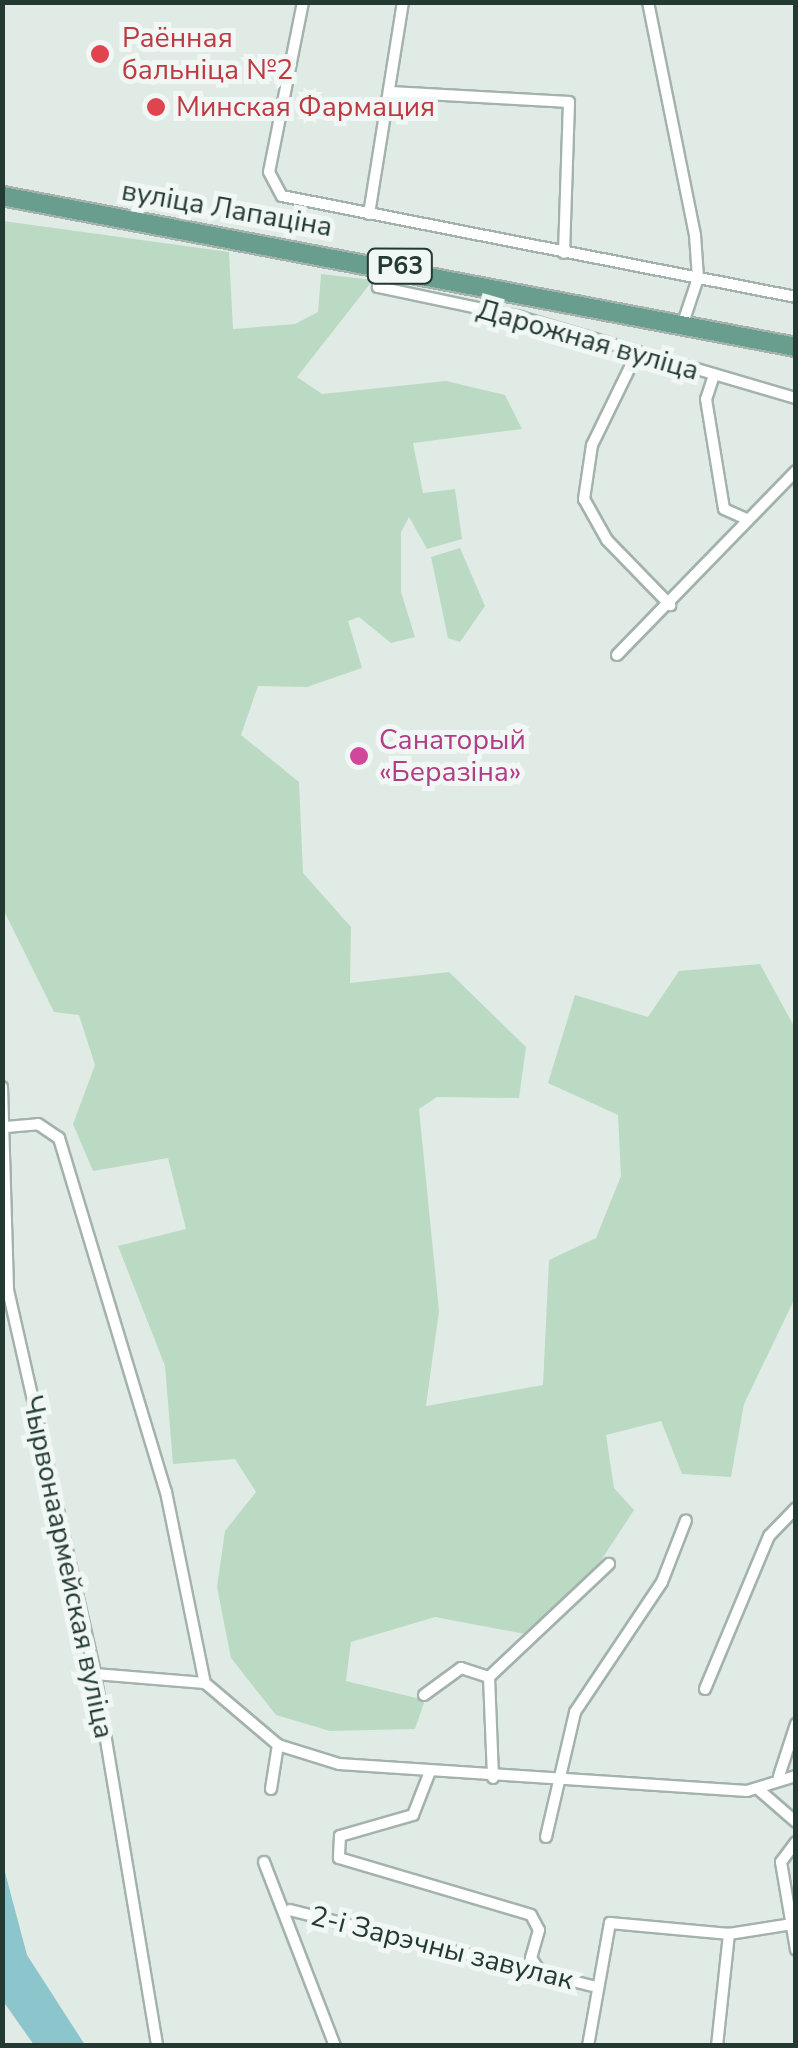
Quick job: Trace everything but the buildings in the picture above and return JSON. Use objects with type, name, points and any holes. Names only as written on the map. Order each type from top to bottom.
[{"type":"main road","name":"вуліца Лапаціна","points":[[2,196],[379,263],[796,347]]},
{"type":"street","points":[[303,2],[269,172],[294,203],[796,296]]},
{"type":"street","points":[[369,214],[403,2]]},
{"type":"street","points":[[648,2],[698,278],[683,323]]},
{"type":"street","points":[[391,92],[569,102],[564,253]]},
{"type":"street","name":"Дарожная вуліца","points":[[379,263],[378,287],[520,317],[635,358],[796,398]]},
{"type":"street","points":[[635,358],[592,445],[584,499],[607,540],[670,604]]},
{"type":"street","points":[[714,375],[706,400],[724,509],[746,519]]},
{"type":"street","points":[[617,655],[796,471]]},
{"type":"street","name":"Чырвонаармейская вуліца","points":[[2,1087],[8,1290],[95,1674],[157,2046]]},
{"type":"street","points":[[6,1127],[38,1124],[59,1138],[166,1492],[205,1684]]},
{"type":"street","points":[[704,1689],[769,1536],[796,1508]]},
{"type":"street","points":[[546,1837],[564,1785],[574,1712],[662,1582],[686,1520]]},
{"type":"street","points":[[492,1778],[489,1677],[609,1564]]},
{"type":"street","points":[[424,1695],[461,1668],[489,1677]]},
{"type":"street","points":[[95,1674],[205,1684],[278,1745],[339,1764],[564,1785],[758,1789],[779,1776],[796,1776]]},
{"type":"street","points":[[779,1776],[796,1724]]},
{"type":"street","points":[[271,1789],[278,1745]]},
{"type":"street","points":[[429,1774],[412,1816],[340,1836],[339,1858],[531,1915],[539,1930],[531,1958],[541,1973]]},
{"type":"street","points":[[758,1789],[796,1822]]},
{"type":"street","points":[[796,1842],[781,1862],[796,1950]]},
{"type":"street","points":[[264,1862],[290,1910],[335,2046]]},
{"type":"street","name":"2-і Зарэчны завулак","points":[[290,1910],[593,1986]]},
{"type":"street","points":[[588,2046],[593,1986],[610,1924],[730,1934],[792,1924]]},
{"type":"street","points":[[717,2046],[730,1934]]},
{"type":"green space","points":[[3,221],[229,252],[233,329],[295,324],[318,312],[321,274],[373,280],[297,377],[322,394],[446,381],[505,395],[522,429],[413,443],[423,493],[455,489],[462,539],[427,549],[409,517],[401,532],[401,592],[415,637],[391,643],[359,617],[348,621],[362,668],[307,687],[258,686],[241,735],[299,782],[303,873],[351,927],[350,983],[449,972],[526,1047],[519,1098],[437,1097],[419,1109],[439,1311],[426,1406],[543,1385],[549,1260],[596,1238],[621,1176],[618,1115],[548,1083],[575,995],[648,1017],[679,971],[760,964],[795,1028],[795,1298],[744,1404],[731,1477],[682,1474],[661,1421],[606,1435],[614,1488],[634,1510],[583,1588],[525,1634],[435,1617],[351,1642],[346,1681],[425,1700],[415,1729],[330,1731],[276,1715],[231,1658],[217,1587],[225,1531],[256,1492],[235,1459],[173,1464],[165,1366],[118,1246],[186,1229],[168,1158],[93,1171],[73,1124],[95,1065],[79,1015],[54,1012],[3,909]]},
{"type":"green space","points":[[460,548],[485,606],[460,642],[448,638],[431,557]]},
{"type":"water","points":[[2,1861],[27,1955],[85,2045],[34,2045],[3,2001]]},
{"type":"place","name":"Раённая бальніца №2","points":[[100,54]]},
{"type":"place","name":"Минская Фармация","points":[[156,107]]},
{"type":"place","name":"Санаторый «Беразіна»","points":[[359,756]]}]
